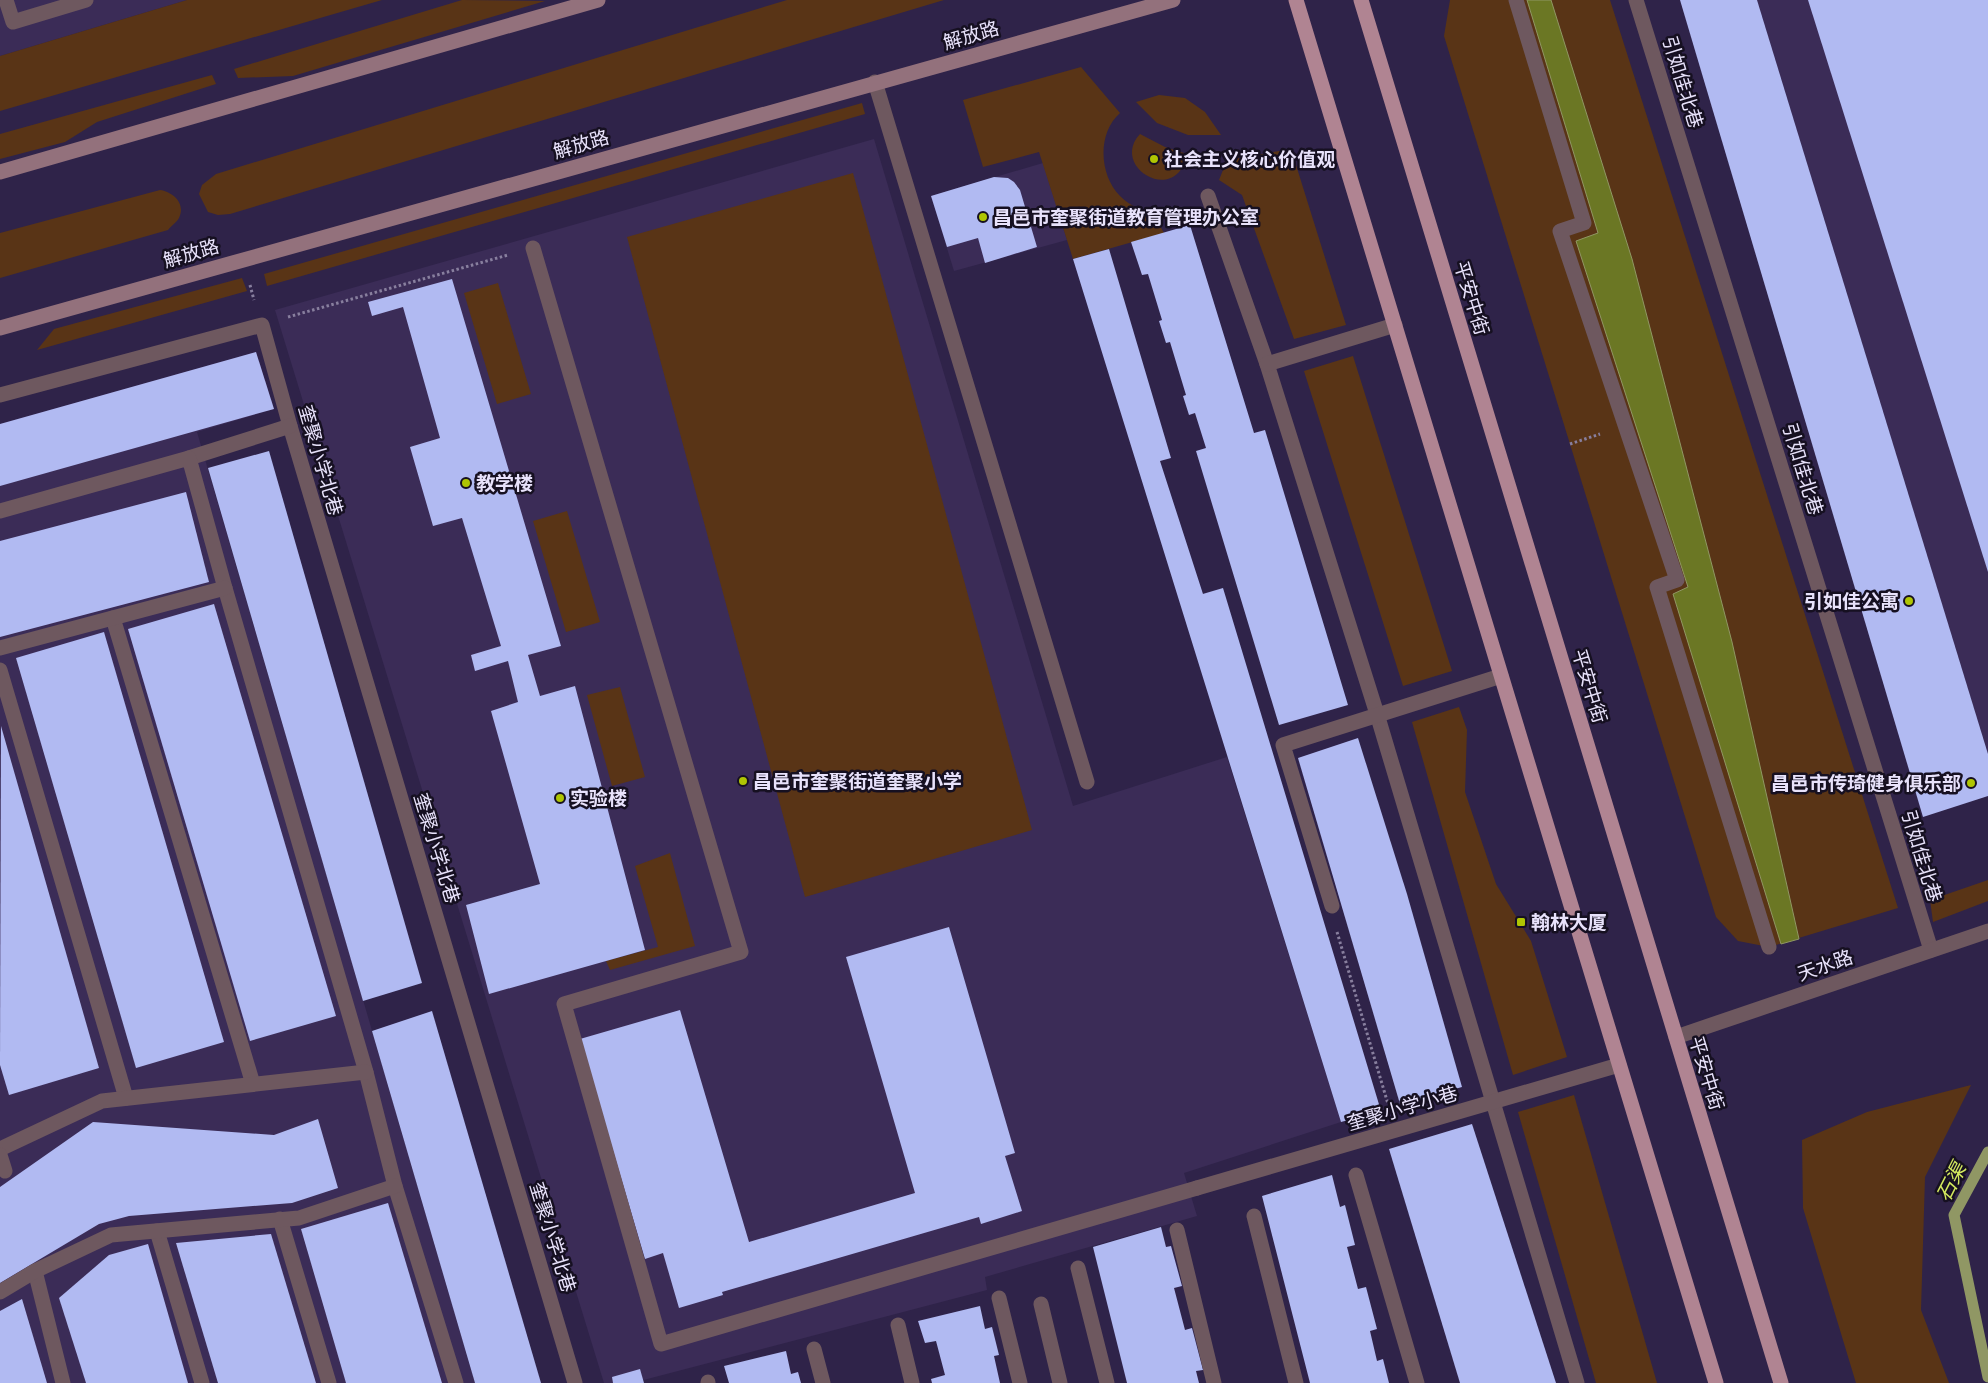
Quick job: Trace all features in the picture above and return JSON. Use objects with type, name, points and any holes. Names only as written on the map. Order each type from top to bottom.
[{"type":"main road","points":[[1296,0],[1716,1383]]},
{"type":"main road","name":"平安中街","points":[[1360,0],[1781,1383]]},
{"type":"street","points":[[6,0],[13,22],[86,0]]},
{"type":"street","points":[[0,172],[598,0]]},
{"type":"street","name":"解放路","points":[[0,328],[1173,0]]},
{"type":"street","points":[[1516,0],[1584,223],[1560,232],[1677,580],[1657,587],[1769,947]]},
{"type":"street","name":"引如佳北巷","points":[[1636,0],[1931,950]]},
{"type":"street","points":[[875,82],[1087,782]]},
{"type":"street","points":[[1208,196],[1268,364],[1377,714],[1577,1383]]},
{"type":"street","name":"奎聚小学小巷","points":[[533,248],[741,952],[564,1004],[661,1344],[1619,1065]]},
{"type":"street","points":[[0,395],[262,325]]},
{"type":"street","name":"奎聚小学北巷","points":[[262,325],[290,426],[575,1383]]},
{"type":"street","points":[[1268,364],[1395,325]]},
{"type":"street","points":[[0,510],[189,458],[290,426]]},
{"type":"street","points":[[189,458],[366,1072],[394,1186],[456,1383]]},
{"type":"street","points":[[0,648],[225,588]]},
{"type":"street","points":[[113,618],[253,1084]]},
{"type":"street","points":[[0,670],[126,1098]]},
{"type":"street","points":[[1332,906],[1283,745],[1501,676]]},
{"type":"street","name":"天水路","points":[[1676,1037],[1988,931]]},
{"type":"street","points":[[0,1149],[102,1101],[366,1072]]},
{"type":"street","points":[[0,1155],[5,1171]]},
{"type":"street","points":[[1356,1175],[1416,1383]]},
{"type":"street","points":[[0,1292],[35,1271],[111,1235],[299,1218],[394,1186]]},
{"type":"street","points":[[1254,1216],[1296,1383]]},
{"type":"street","points":[[280,1220],[329,1383]]},
{"type":"street","points":[[1176,1230],[1214,1383]]},
{"type":"street","points":[[158,1231],[202,1383]]},
{"type":"street","points":[[1078,1268],[1107,1383]]},
{"type":"street","points":[[35,1271],[63,1383]]},
{"type":"street","points":[[999,1298],[1020,1383]]},
{"type":"street","points":[[1041,1304],[1060,1383]]},
{"type":"street","points":[[898,1325],[912,1383]]},
{"type":"street","points":[[814,1348],[823,1383]]},
{"type":"path","points":[[242,260],[262,325],[533,248]]},
{"type":"path","points":[[1334,923],[1396,1131]]},
{"type":"shaded area","points":[[0,0],[187,0],[0,56]]},
{"type":"shaded area","points":[[187,0],[382,0],[0,111],[0,56]]},
{"type":"shaded area","points":[[462,0],[545,1],[293,76],[238,78],[234,69]]},
{"type":"shaded area","points":[[787,0],[944,0],[230,214],[218,215],[208,212],[199,194],[202,185],[216,174]]},
{"type":"shaded area","points":[[1450,0],[1610,0],[1898,908],[1769,947],[1738,941],[1716,917],[1444,36]]},
{"type":"shaded area","points":[[1527,0],[1551,0],[1632,259],[1732,642],[1799,939],[1781,944],[1673,594],[1688,587],[1576,241],[1598,233]]},
{"type":"shaded area","points":[[1757,0],[1988,0],[1988,754]]},
{"type":"shaded area","points":[[1081,67],[1120,113],[1107,131],[1104,143],[1105,166],[1113,187],[1128,202],[1154,215],[1164,233],[1073,259],[1039,152],[983,167],[963,100]]},
{"type":"shaded area","points":[[212,75],[216,84],[97,122],[65,142],[0,159],[0,134]]},
{"type":"shaded area","points":[[1159,95],[1185,98],[1205,112],[1221,135],[1188,135],[1157,123],[1136,102]]},
{"type":"shaded area","points":[[862,103],[865,114],[267,286],[264,274]]},
{"type":"shaded area","points":[[1140,134],[1165,147],[1187,154],[1181,170],[1171,178],[1160,180],[1148,176],[1139,169],[1133,158],[1133,147]]},
{"type":"shaded area","name":"昌邑市奎聚街道奎聚小学","points":[[874,139],[1073,806],[1227,757],[1341,1122],[1184,1173],[1197,1216],[985,1277],[987,1290],[632,1383],[604,1383],[275,310]]},
{"type":"shaded area","points":[[1291,149],[1346,325],[1294,339],[1242,195],[1219,180],[1227,160]]},
{"type":"shaded area","name":"昌邑市奎聚街道教育管理办公室","points":[[1043,163],[1067,240],[954,271],[931,196]]},
{"type":"shaded area","points":[[853,173],[1032,830],[805,897],[627,237]]},
{"type":"shaded area","points":[[160,190],[174,196],[181,208],[179,218],[168,230],[0,278],[0,233]]},
{"type":"shaded area","points":[[242,278],[247,291],[37,350],[54,329]]},
{"type":"shaded area","points":[[498,283],[531,394],[497,404],[464,293]]},
{"type":"shaded area","points":[[256,352],[274,409],[197,432],[475,1383],[0,1383],[0,424]]},
{"type":"shaded area","points":[[1353,356],[1452,671],[1403,686],[1304,371]]},
{"type":"shaded area","points":[[567,511],[600,622],[566,632],[533,521]]},
{"type":"shaded area","points":[[620,687],[645,777],[612,786],[587,695]]},
{"type":"shaded area","points":[[1459,707],[1467,730],[1465,792],[1496,884],[1531,941],[1567,1057],[1513,1075],[1412,722]]},
{"type":"shaded area","points":[[670,853],[695,946],[610,970],[606,961],[658,947],[635,866]]},
{"type":"shaded area","points":[[1988,880],[1988,901],[1933,922],[1930,900]]},
{"type":"shaded area","points":[[1971,1085],[1925,1177],[1921,1310],[1949,1383],[1856,1383],[1803,1208],[1802,1140],[1867,1112]]},
{"type":"shaded area","points":[[1574,1095],[1657,1383],[1596,1383],[1518,1112]]},
{"type":"building","points":[[1680,0],[1757,0],[1988,754],[1988,796],[1923,817]]},
{"type":"building","points":[[1808,0],[1988,0],[1988,572]]},
{"type":"building","name":"昌邑市奎聚街道教育管理办公室","points":[[994,177],[1008,178],[1020,190],[1037,247],[985,263],[978,238],[947,247],[931,196]]},
{"type":"building","points":[[1190,225],[1254,433],[1265,430],[1348,705],[1279,725],[1196,451],[1206,448],[1195,413],[1189,415],[1183,396],[1186,395],[1170,342],[1166,343],[1159,321],[1162,320],[1148,274],[1142,275],[1131,242]]},
{"type":"building","points":[[1109,249],[1171,458],[1160,461],[1203,594],[1223,588],[1381,1111],[1341,1122],[1073,259]]},
{"type":"building","points":[[452,279],[561,646],[528,655],[540,696],[575,686],[645,950],[489,994],[466,905],[540,884],[491,711],[518,702],[508,661],[475,671],[471,655],[501,646],[462,518],[433,526],[410,447],[440,438],[403,307],[372,316],[368,302]]},
{"type":"building","points":[[256,352],[274,409],[0,486],[0,424]]},
{"type":"building","points":[[269,451],[422,983],[363,1001],[208,468]]},
{"type":"building","points":[[186,492],[209,582],[0,637],[0,541]]},
{"type":"building","points":[[214,604],[336,1016],[250,1041],[128,629]]},
{"type":"building","points":[[104,632],[224,1042],[136,1068],[16,658]]},
{"type":"building","points":[[1,726],[99,1068],[9,1095],[0,1065]]},
{"type":"building","points":[[1358,738],[1407,894],[1462,1087],[1400,1104],[1298,758]]},
{"type":"building","points":[[949,927],[1015,1153],[1005,1156],[1022,1211],[981,1224],[979,1217],[722,1292],[723,1295],[679,1308],[663,1253],[645,1259],[580,1039],[680,1010],[749,1242],[915,1193],[846,957]]},
{"type":"building","points":[[432,1011],[541,1383],[475,1383],[372,1031]]},
{"type":"building","points":[[318,1119],[338,1188],[292,1203],[129,1216],[99,1224],[0,1283],[0,1187],[93,1122],[274,1135]]},
{"type":"building","points":[[1472,1124],[1556,1383],[1460,1383],[1389,1149]]},
{"type":"building","points":[[1332,1175],[1340,1207],[1345,1205],[1355,1245],[1347,1247],[1358,1289],[1366,1287],[1377,1329],[1370,1331],[1377,1361],[1383,1359],[1389,1383],[1310,1383],[1262,1196]]},
{"type":"building","points":[[388,1203],[442,1383],[346,1383],[301,1229]]},
{"type":"building","points":[[1161,1227],[1166,1247],[1171,1246],[1182,1286],[1174,1288],[1185,1330],[1192,1328],[1203,1370],[1196,1371],[1199,1383],[1127,1383],[1093,1247]]},
{"type":"building","points":[[271,1234],[316,1383],[218,1383],[176,1243]]},
{"type":"building","points":[[148,1244],[188,1383],[86,1383],[59,1298],[109,1255]]},
{"type":"building","points":[[22,1299],[47,1383],[0,1383],[0,1311]]},
{"type":"building","points":[[980,1306],[985,1329],[992,1327],[999,1355],[994,1356],[1000,1383],[932,1383],[931,1379],[945,1375],[936,1341],[925,1343],[918,1321]]},
{"type":"building","points":[[786,1351],[791,1374],[798,1372],[801,1383],[729,1383],[724,1366]]},
{"type":"building","points":[[640,1369],[644,1383],[613,1383],[612,1377]]},
{"type":"waterway","name":"石渠","points":[[1988,1152],[1954,1215],[1988,1377]]},
{"type":"place","name":"社会主义核心价值观","points":[[1154,159]]},
{"type":"place","name":"昌邑市奎聚街道教育管理办公室","points":[[983,217]]},
{"type":"place","name":"教学楼","points":[[466,483]]},
{"type":"place","name":"引如佳公寓","points":[[1909,601]]},
{"type":"place","name":"昌邑市奎聚街道奎聚小学","points":[[743,781]]},
{"type":"place","name":"昌邑市传琦健身俱乐部","points":[[1971,783]]},
{"type":"place","name":"实验楼","points":[[560,798]]},
{"type":"place","name":"翰林大厦","points":[[1521,922]]}]
